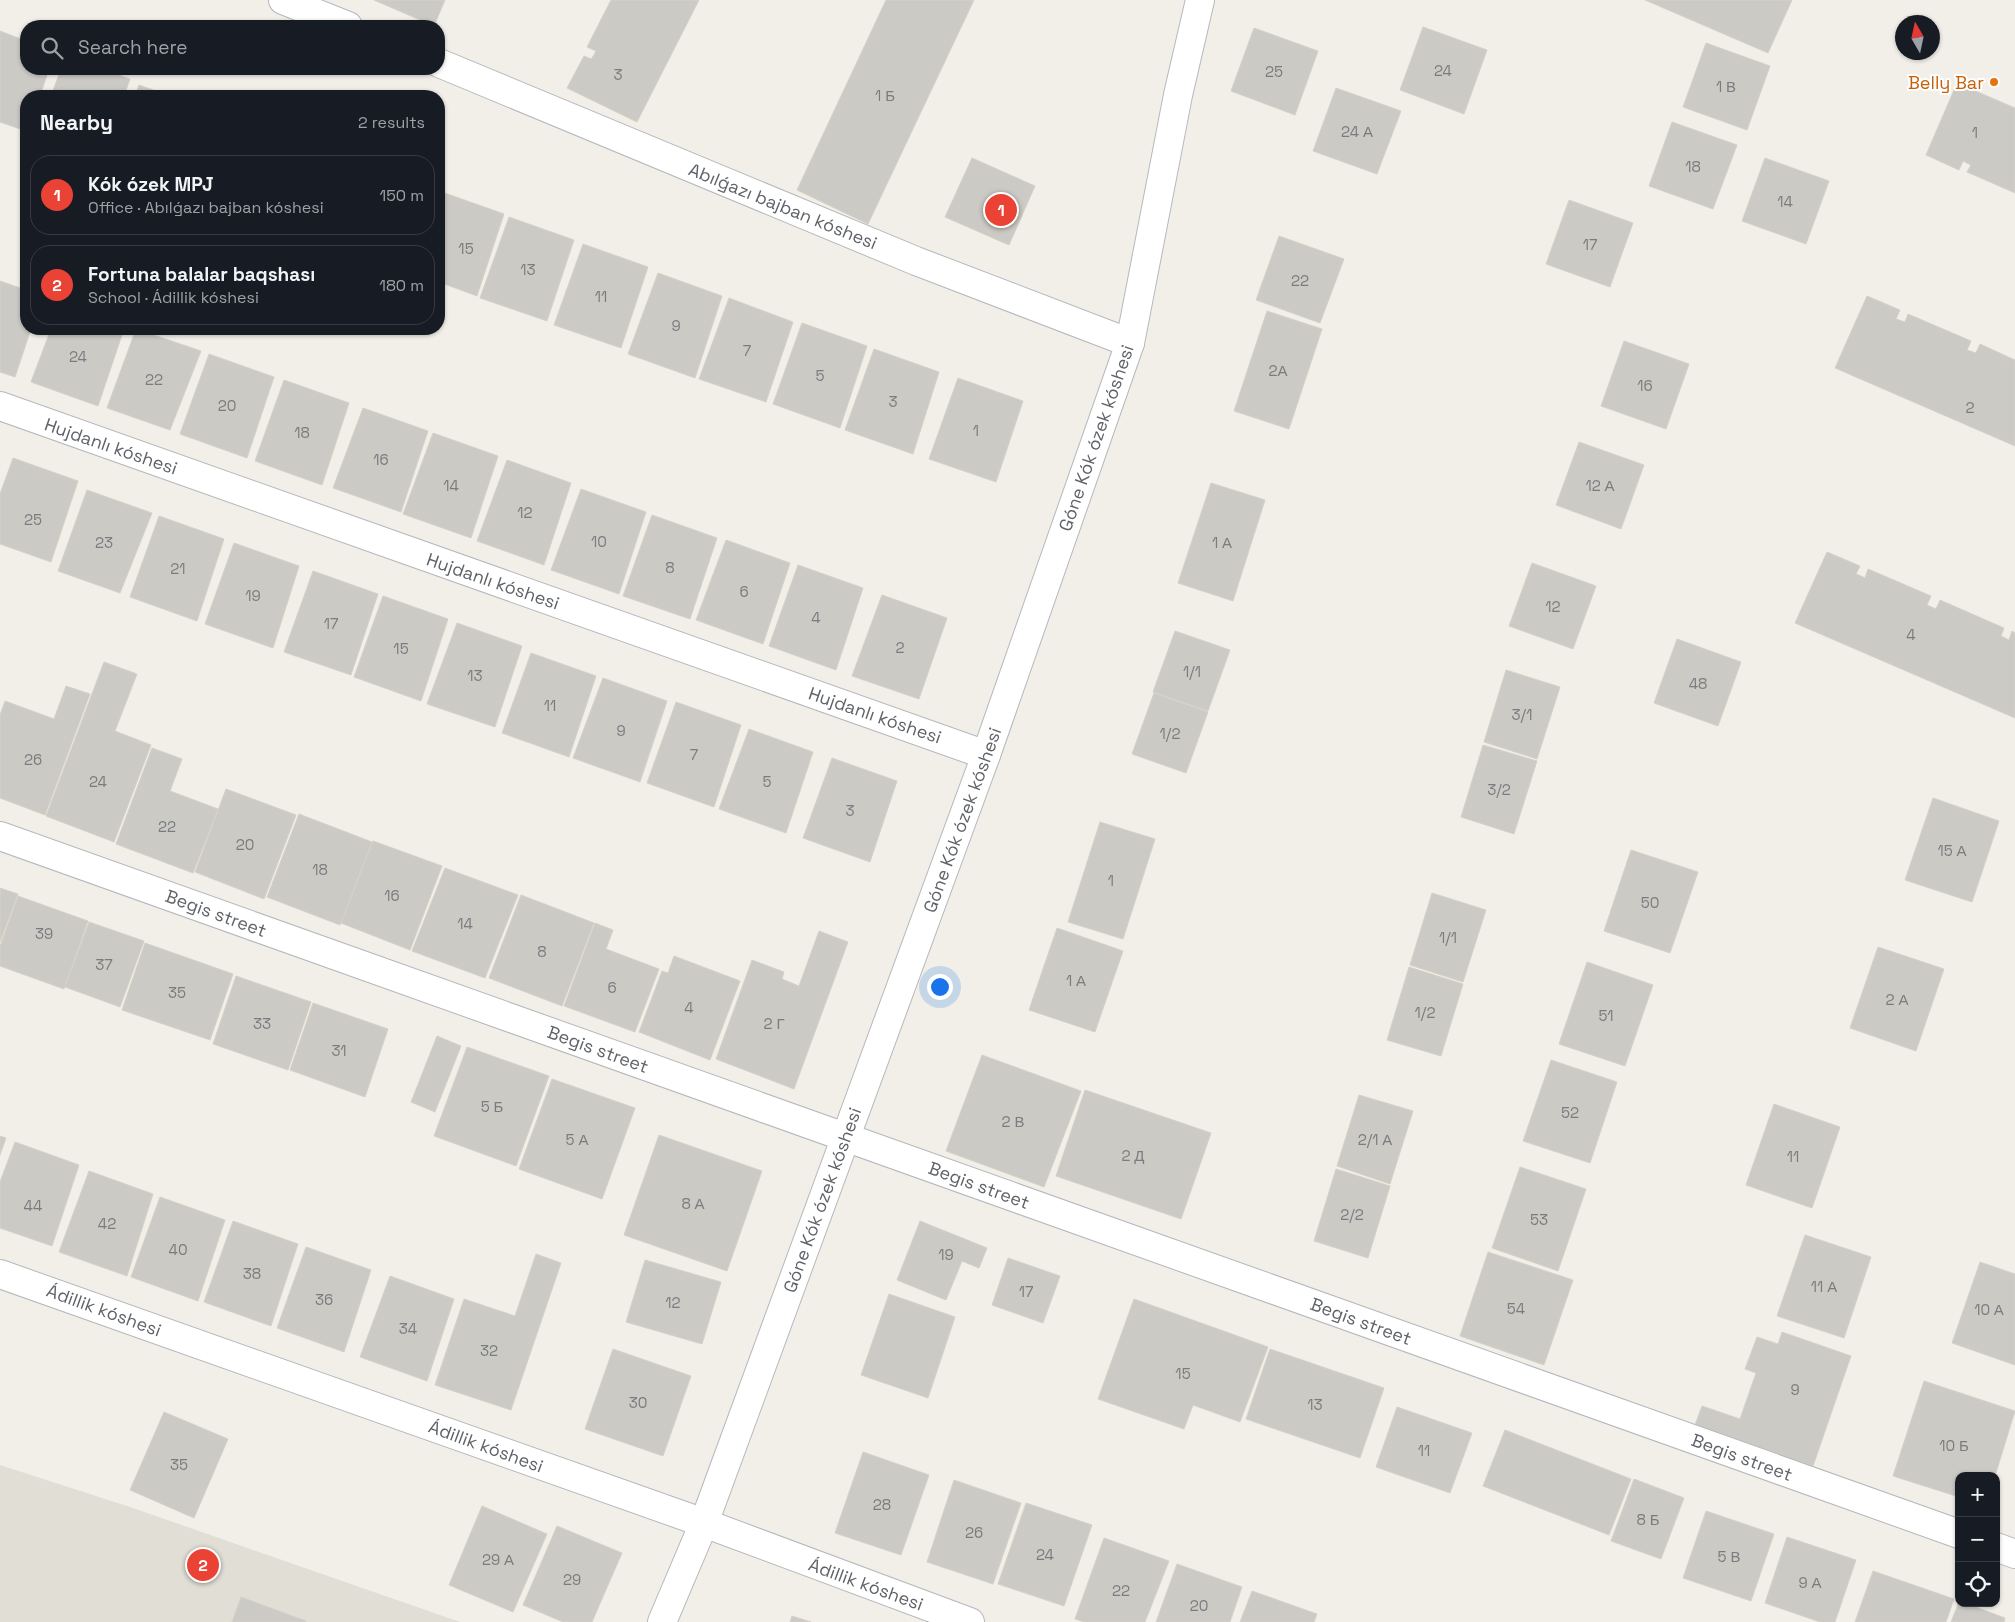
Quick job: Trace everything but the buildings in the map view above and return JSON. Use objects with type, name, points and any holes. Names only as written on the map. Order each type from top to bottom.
[{"type":"street","points":[[283,0],[333,20]]},
{"type":"street","name":"Góne Kók ózek kóshesi","points":[[662,1622],[704,1523],[844,1137],[986,755],[1130,343],[1178,95],[1200,0]]},
{"type":"street","name":"Abılǵazı bajban kóshesi","points":[[445,65],[916,261],[1130,343]]},
{"type":"street","name":"Hujdanlı kóshesi","points":[[0,406],[986,755]]},
{"type":"street","name":"Begis street","points":[[0,836],[1955,1533]]},
{"type":"street","name":"Ádillik kóshesi","points":[[0,1274],[704,1523],[970,1622]]},
{"type":"street","points":[[2000,1549],[2015,1554]]},
{"type":"shaded area","points":[[0,1465],[130,1507],[460,1622],[0,1622]]},
{"type":"place","name":"Belly Bar","points":[[1994,82]]},
{"type":"place","name":"Kók ózek MPJ","points":[[1001,210]]},
{"type":"place","name":"Fortuna balalar baqshası","points":[[203,1565]]}]
